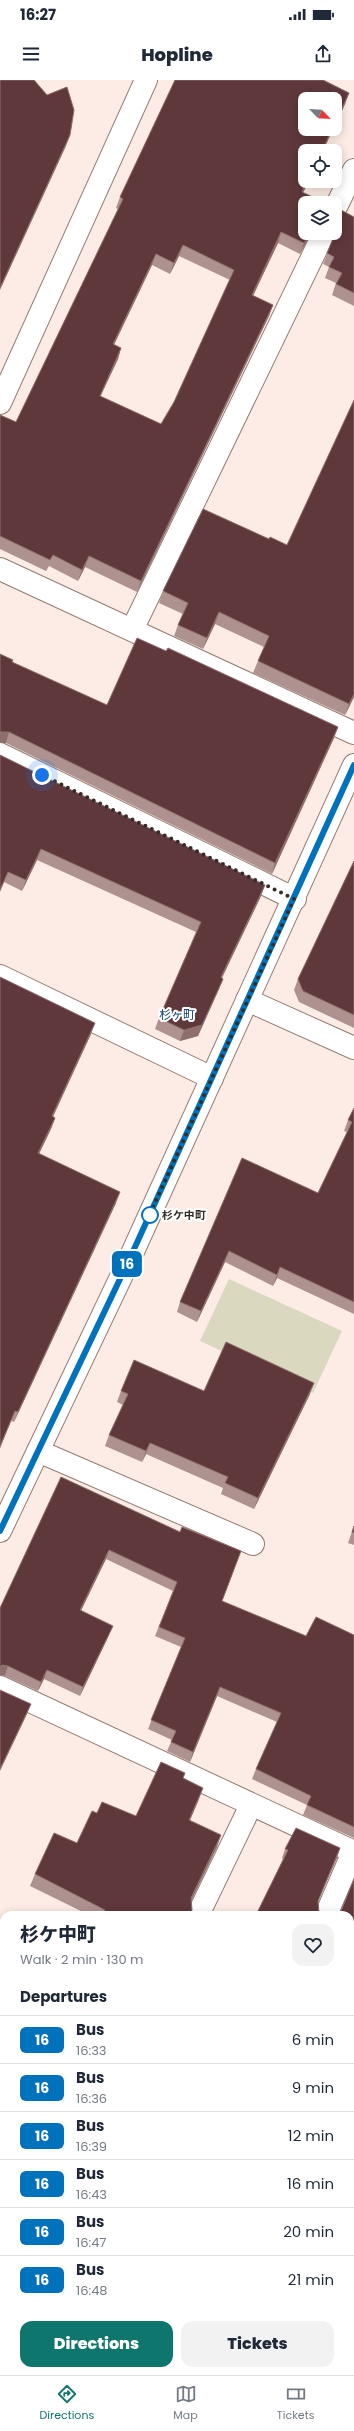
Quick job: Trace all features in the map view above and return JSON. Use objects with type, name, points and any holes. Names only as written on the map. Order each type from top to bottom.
[{"type":"street","points":[[0,403],[146,80]]},
{"type":"street","points":[[341,196],[354,170]]},
{"type":"street","points":[[132,630],[321,240]]},
{"type":"street","points":[[0,569],[354,733]]},
{"type":"street","points":[[0,754],[294,899]]},
{"type":"street","points":[[0,1531],[104,1314],[354,765]]},
{"type":"street","points":[[0,976],[212,1078]]},
{"type":"street","points":[[247,1000],[354,1048]]},
{"type":"street","points":[[38,1451],[253,1544]]},
{"type":"street","points":[[0,1687],[354,1852],[328,1911]]},
{"type":"street","points":[[200,1911],[251,1805]]},
{"type":"green space","points":[[229,1279],[342,1331],[313,1393],[200,1341]]},
{"type":"building","points":[[0,80],[34,80],[47,95],[67,87],[74,110],[70,135],[0,288]]},
{"type":"building","points":[[175,80],[323,80],[349,93],[342,108],[342,92],[298,92],[298,136],[329,136],[325,144],[298,144],[298,188],[304,188],[302,192],[310,196],[298,196],[298,240],[306,240],[304,243],[281,232],[252,295],[273,305],[141,581],[89,556],[82,570],[53,555],[50,560],[0,536],[0,415],[16,422],[123,199],[120,197]],"holes":[[[183,245],[234,270],[174,402],[161,424],[100,396],[121,348],[113,344],[156,254],[174,263]]]},
{"type":"building","points":[[342,211],[354,217],[354,293],[336,284],[342,273],[329,267],[334,257],[327,253],[332,240],[342,240]]},
{"type":"building","points":[[354,400],[354,694],[349,704],[258,661],[269,636],[219,612],[207,638],[178,625],[188,603],[163,591],[203,509],[269,539],[270,537],[287,545]]},
{"type":"building","points":[[137,638],[166,651],[168,648],[338,727],[275,863],[9,732],[0,732],[0,654],[13,660],[12,662],[107,705]]},
{"type":"building","points":[[0,755],[265,885],[221,977],[223,979],[202,1025],[184,1030],[159,1018],[201,922],[41,849],[26,880],[8,872],[0,890]]},
{"type":"building","points":[[354,861],[354,1015],[303,991],[298,979]]},
{"type":"building","points":[[0,977],[95,1023],[52,1116],[55,1118],[38,1153],[120,1192],[18,1412],[15,1411],[0,1446]]},
{"type":"building","points":[[354,1108],[354,1302],[280,1267],[277,1275],[229,1251],[201,1311],[180,1302],[242,1158],[318,1193],[352,1122],[348,1120]]},
{"type":"building","points":[[226,1342],[314,1383],[258,1498],[225,1483],[228,1477],[150,1443],[146,1451],[109,1435],[128,1394],[121,1391],[134,1360],[204,1391]]},
{"type":"building","points":[[61,1477],[180,1532],[182,1527],[241,1551],[222,1601],[306,1636],[316,1617],[354,1635],[354,1827],[307,1805],[311,1796],[256,1769],[281,1713],[220,1687],[193,1752],[171,1742],[176,1731],[151,1720],[185,1638],[159,1627],[177,1582],[109,1550],[80,1610],[113,1626],[83,1687],[47,1670],[41,1682],[8,1666],[2,1665],[0,1667],[0,1608]]},
{"type":"building","points":[[0,1690],[31,1704],[0,1769]]},
{"type":"building","points":[[161,1762],[185,1773],[183,1778],[203,1788],[189,1820],[221,1835],[191,1898],[192,1911],[105,1911],[35,1874],[54,1833],[77,1843],[92,1811],[97,1813],[102,1802],[136,1816]]},
{"type":"building","points":[[296,1828],[340,1848],[318,1901],[319,1911],[258,1911],[288,1850],[285,1849]]},
{"type":"building","points":[[354,1879],[354,1911],[341,1911]]},
{"type":"bus line","name":"16","points":[[0,1531],[101,1321],[354,765]]},
{"type":"place","name":"杉ケ中町","points":[[150,1215]]},
{"type":"district","name":"杉ヶ町","points":[[177,1015]]},
{"type":"route","points":[[42,775],[294,899],[147,1220],[150,1215]]}]
